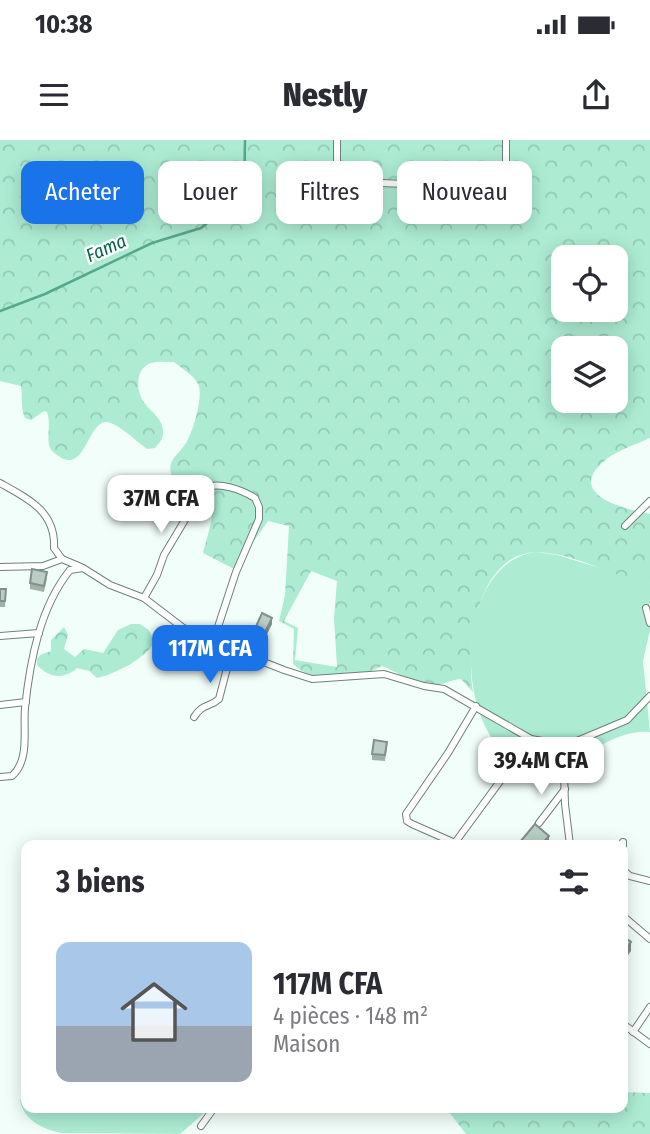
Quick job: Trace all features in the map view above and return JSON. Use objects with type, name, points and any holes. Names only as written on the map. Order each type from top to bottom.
[{"type":"street","points":[[337,140],[337,181],[471,187],[493,178],[506,165],[506,140]]},
{"type":"street","points":[[0,483],[32,500],[47,518],[55,534],[54,548],[62,559],[110,585],[144,598],[182,627],[284,670],[312,678],[377,674],[395,676],[408,682],[451,691],[531,739],[563,742],[577,741],[627,720],[650,696]]},
{"type":"street","points":[[144,598],[164,555],[204,488],[213,485],[230,488],[255,498],[259,507],[259,519],[236,572],[213,642]]},
{"type":"street","points":[[625,526],[650,501]]},
{"type":"street","points":[[0,568],[43,566],[62,559]]},
{"type":"street","points":[[0,777],[12,776],[22,763],[26,702],[39,633],[51,598],[70,570],[83,568]]},
{"type":"street","points":[[646,608],[650,623]]},
{"type":"street","points":[[0,636],[39,633]]},
{"type":"street","points":[[194,717],[200,708],[215,704],[219,699],[232,649]]},
{"type":"street","points":[[0,705],[26,702]]},
{"type":"street","points":[[446,840],[407,821],[406,814],[476,706]]},
{"type":"street","points":[[457,840],[531,739]]},
{"type":"street","points":[[563,742],[570,840]]},
{"type":"street","points":[[539,823],[565,789]]},
{"type":"street","points":[[628,874],[650,881]]},
{"type":"street","points":[[628,922],[650,939]]},
{"type":"street","points":[[633,1032],[650,1007]]},
{"type":"street","points":[[628,1028],[650,1044]]},
{"type":"street","points":[[201,1126],[210,1113]]},
{"type":"green space","points":[[0,140],[650,140],[650,438],[607,459],[593,475],[591,484],[596,493],[616,505],[650,514],[650,583],[547,553],[524,554],[505,564],[491,580],[481,600],[475,624],[471,648],[473,692],[461,679],[427,685],[382,666],[353,677],[335,679],[316,676],[293,664],[294,629],[279,621],[285,595],[289,526],[268,521],[234,569],[203,553],[212,516],[211,489],[199,481],[173,481],[170,468],[192,431],[199,405],[199,389],[194,378],[174,362],[151,363],[142,370],[138,380],[141,396],[163,428],[162,438],[155,448],[147,449],[121,429],[106,422],[100,424],[75,458],[68,460],[60,457],[50,447],[47,412],[44,411],[31,420],[25,418],[21,386],[0,381]],"holes":[[[311,571],[337,581],[334,618],[337,667],[295,660],[298,628],[284,621]]]},
{"type":"green space","points":[[536,552],[557,555],[650,583],[650,630],[643,661],[650,732],[634,732],[604,743],[560,765],[544,767],[528,766],[503,752],[485,726],[474,693],[471,656],[475,620],[487,587],[508,564]]},
{"type":"green space","points":[[131,624],[140,624],[149,630],[154,642],[137,660],[112,673],[97,678],[89,671],[77,668],[57,676],[46,673],[37,665],[37,659],[51,651],[51,640],[64,627],[68,635],[64,649],[75,657],[84,649],[103,653],[118,630]]},
{"type":"green space","points":[[628,1092],[650,1093],[650,1134],[466,1134],[450,1113],[628,1113]]},
{"type":"green space","points":[[25,1113],[204,1113],[180,1134],[62,1133],[42,1127]]},
{"type":"building","points":[[32,569],[47,572],[44,586],[30,583]]},
{"type":"building","points":[[0,589],[6,589],[5,601],[0,601]]},
{"type":"building","points":[[262,613],[272,618],[263,636],[254,631]]},
{"type":"building","points":[[374,740],[387,742],[385,755],[372,754]]},
{"type":"building","points":[[535,824],[549,836],[545,840],[522,840]]},
{"type":"waterway","name":"Fama","points":[[0,311],[45,294],[152,243],[201,228],[226,208],[244,199],[245,140]]}]
